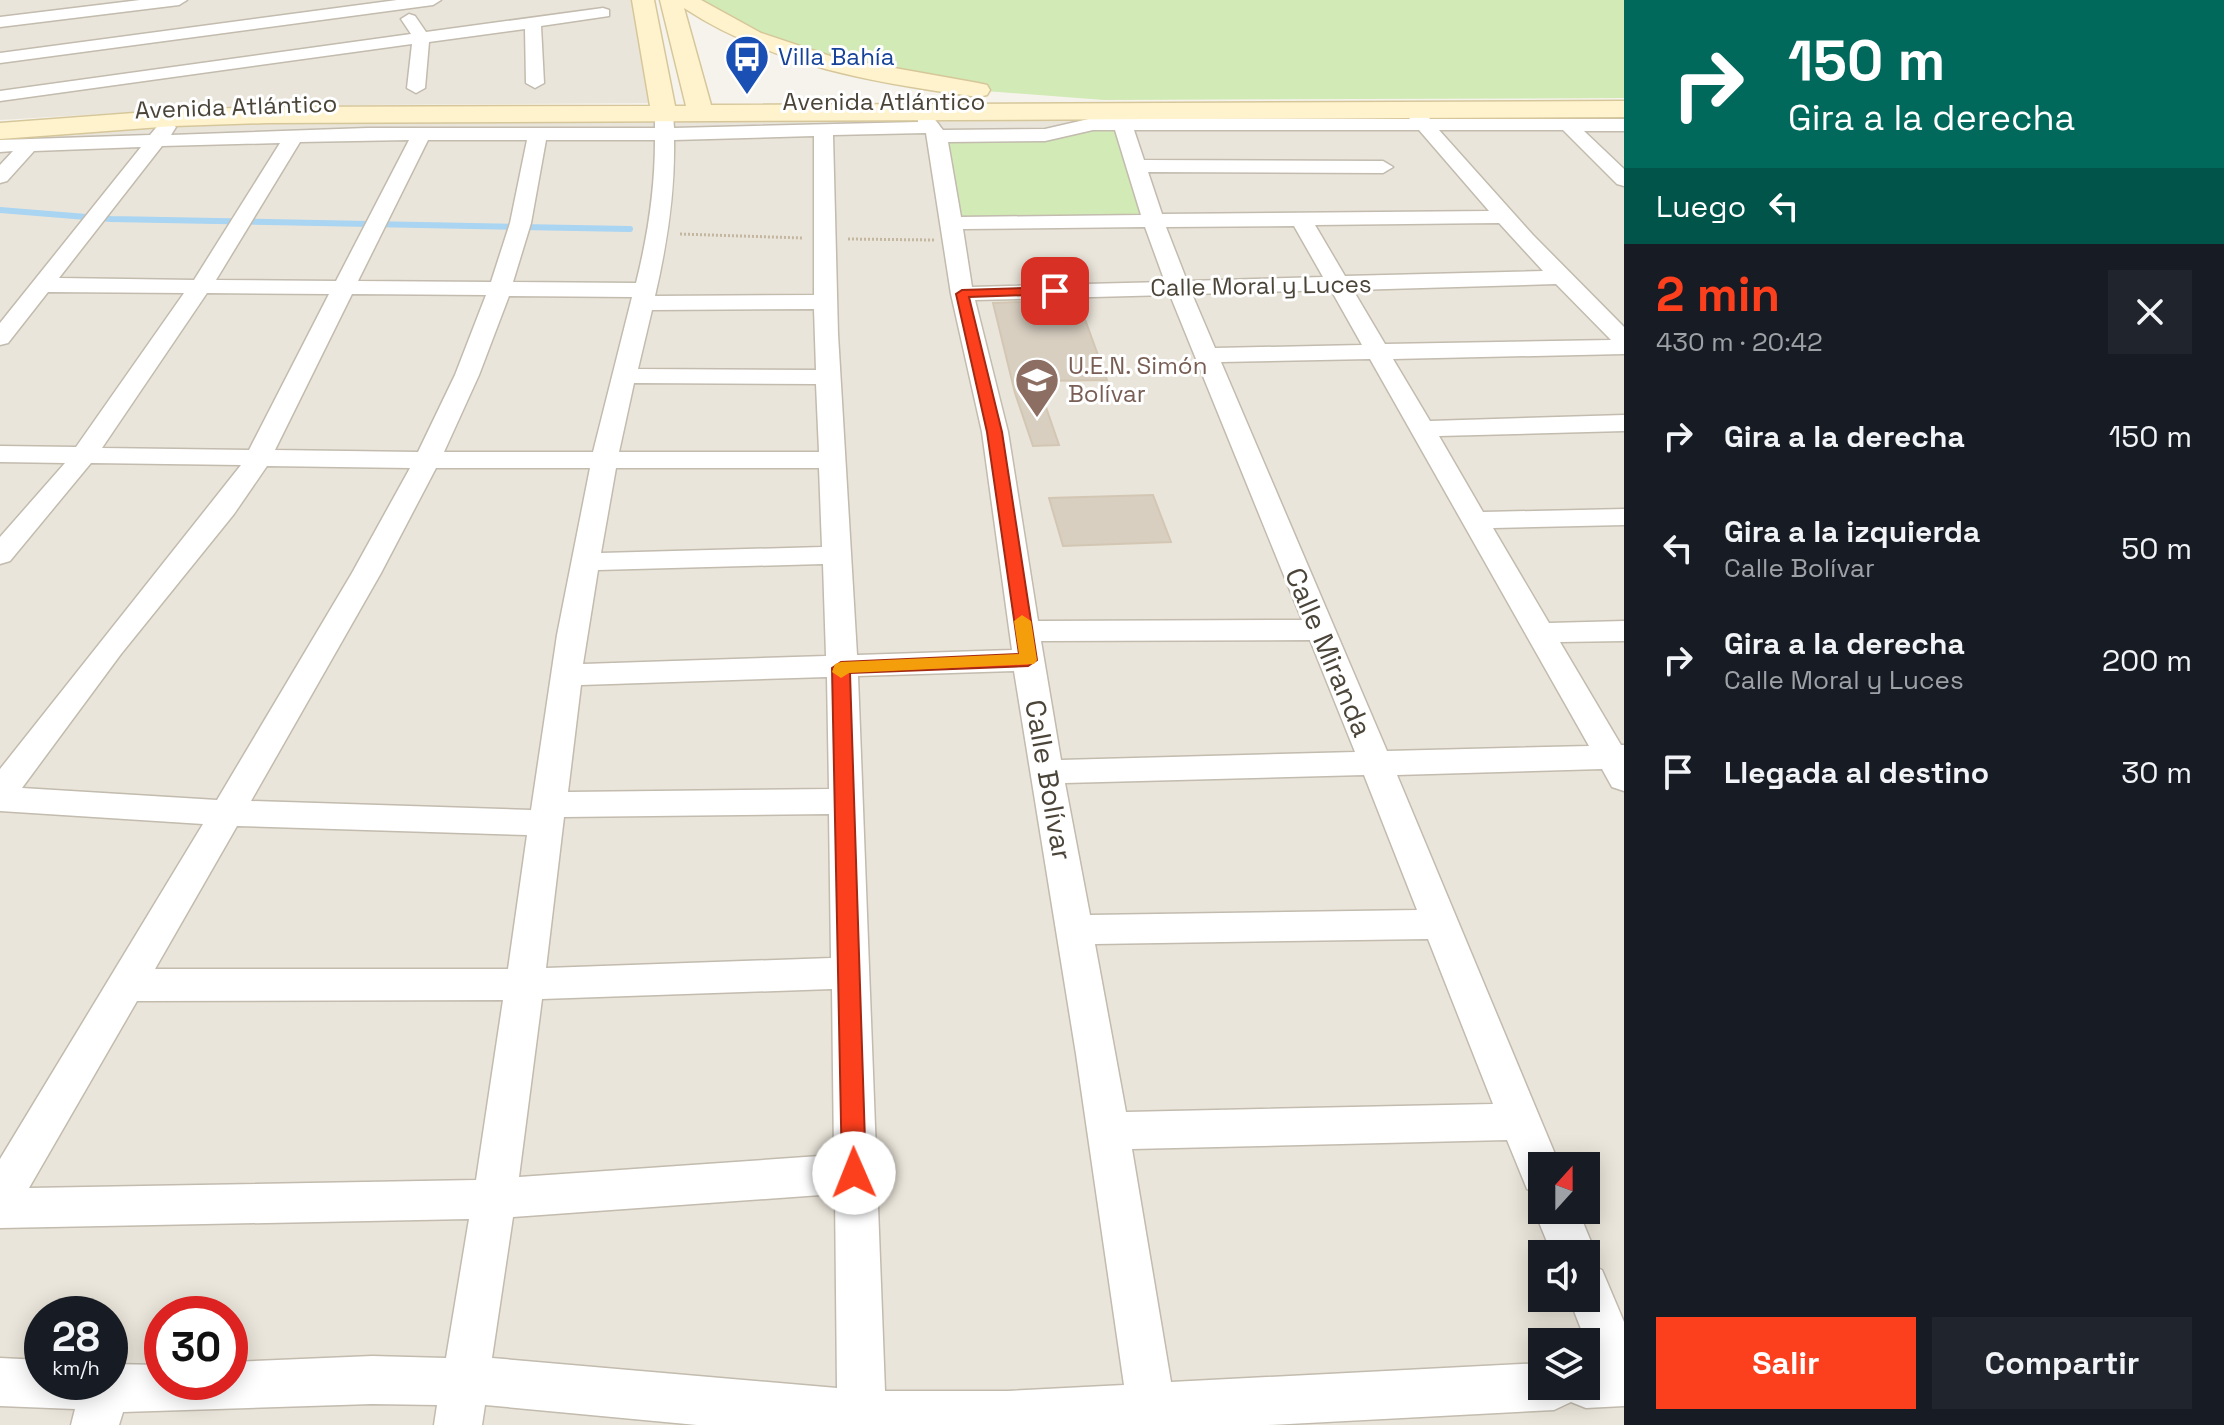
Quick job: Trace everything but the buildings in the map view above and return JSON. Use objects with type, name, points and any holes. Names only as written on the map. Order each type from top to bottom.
[{"type":"main road","points":[[643,0],[664,117],[701,109],[671,0]]},
{"type":"main road","points":[[686,0],[712,18],[750,36],[836,64],[959,88],[1104,100]]},
{"type":"main road","points":[[572,103],[626,95],[646,87],[658,75]]},
{"type":"main road","name":"Avenida Atlántico","points":[[701,109],[1104,100],[1624,98]]},
{"type":"main road","name":"Avenida Atlántico","points":[[0,120],[236,106],[572,103],[664,117]]},
{"type":"main road","name":"Avenida Atlántico","points":[[701,109],[930,125],[1418,117],[1624,109]]},
{"type":"main road","name":"Avenida Atlántico","points":[[0,131],[166,129],[326,114],[664,117]]},
{"type":"street","points":[[0,22],[177,0],[197,50]]},
{"type":"street","points":[[0,96],[398,2],[433,0]]},
{"type":"street","points":[[398,2],[421,37],[416,88]]},
{"type":"street","points":[[0,58],[421,37],[603,13]]},
{"type":"street","points":[[533,22],[535,83]]},
{"type":"street","points":[[461,1403],[494,1199],[567,675],[586,562],[605,459],[659,234],[664,117]]},
{"type":"street","points":[[0,146],[166,129],[294,136],[537,135],[664,117],[823,130],[930,125],[1045,135],[1084,125],[1418,117],[1624,125]]},
{"type":"street","points":[[1418,117],[1503,217],[1624,340]]},
{"type":"street","name":"Calle Bolívar","points":[[930,125],[953,223],[962,294],[995,432],[1026,645],[1153,1416]]},
{"type":"street","points":[[1568,125],[1624,180]]},
{"type":"street","name":"Calle Miranda","points":[[1123,126],[1153,222],[1178,288],[1532,1152]]},
{"type":"street","points":[[0,338],[166,129]]},
{"type":"street","points":[[823,130],[827,377],[841,668],[862,1420]]},
{"type":"street","points":[[0,793],[110,647],[243,483],[421,134]]},
{"type":"street","points":[[0,1197],[332,636],[427,460],[462,388],[519,227],[537,135]]},
{"type":"street","points":[[0,555],[83,456],[200,287],[294,136]]},
{"type":"street","points":[[0,177],[30,144]]},
{"type":"street","points":[[1134,166],[1383,167]]},
{"type":"street","points":[[953,223],[1503,217]]},
{"type":"street","points":[[1302,221],[1381,353],[1539,633],[1620,765]]},
{"type":"street","name":"Calle Moral y Luces","points":[[962,294],[1561,277]]},
{"type":"street","points":[[41,285],[498,289],[825,302]]},
{"type":"street","points":[[1591,309],[1624,306]]},
{"type":"street","points":[[1205,355],[1624,347]]},
{"type":"street","points":[[624,376],[827,377]]},
{"type":"street","points":[[1424,429],[1624,423]]},
{"type":"street","points":[[0,454],[427,460],[832,460]]},
{"type":"street","points":[[1475,520],[1624,517]]},
{"type":"street","points":[[586,562],[835,555]]},
{"type":"street","points":[[567,675],[841,668],[1026,645],[1320,630]]},
{"type":"street","points":[[1539,633],[1624,631]]},
{"type":"street","points":[[1048,772],[1375,762],[1620,765]]},
{"type":"street","points":[[0,799],[228,813],[549,814],[845,801]]},
{"type":"street","points":[[1075,930],[1441,924]]},
{"type":"street","points":[[128,985],[525,984],[850,973]]},
{"type":"street","points":[[1108,1131],[1520,1122]]},
{"type":"street","points":[[0,1208],[494,1199],[854,1173]]},
{"type":"street","points":[[1597,1312],[1624,1381],[1600,1383]]},
{"type":"street","points":[[0,1382],[100,1406],[144,1389],[372,1380],[461,1403],[862,1420],[1007,1415],[1153,1416],[1528,1388]]},
{"type":"shaded area","points":[[0,0],[643,0],[663,103],[236,106],[0,120]]},
{"type":"shaded area","points":[[1624,109],[1624,1425],[0,1425],[0,131],[79,124]]},
{"type":"green space","points":[[686,0],[1624,0],[1624,98],[1104,100],[985,91],[802,54]]},
{"type":"green space","points":[[1123,126],[1153,222],[953,223],[938,136]]},
{"type":"waterway","points":[[0,210],[111,219],[630,229]]},
{"type":"slow traffic","points":[[841,672],[841,668],[1028,660],[1022,621]]},
{"type":"place","name":"Villa Bahía","points":[[747,96]]},
{"type":"place","name":"U.E.N. Simón Bolívar","points":[[1037,419]]},
{"type":"route","points":[[854,1173],[841,668],[1028,660],[995,432],[962,294],[1055,291]]}]
